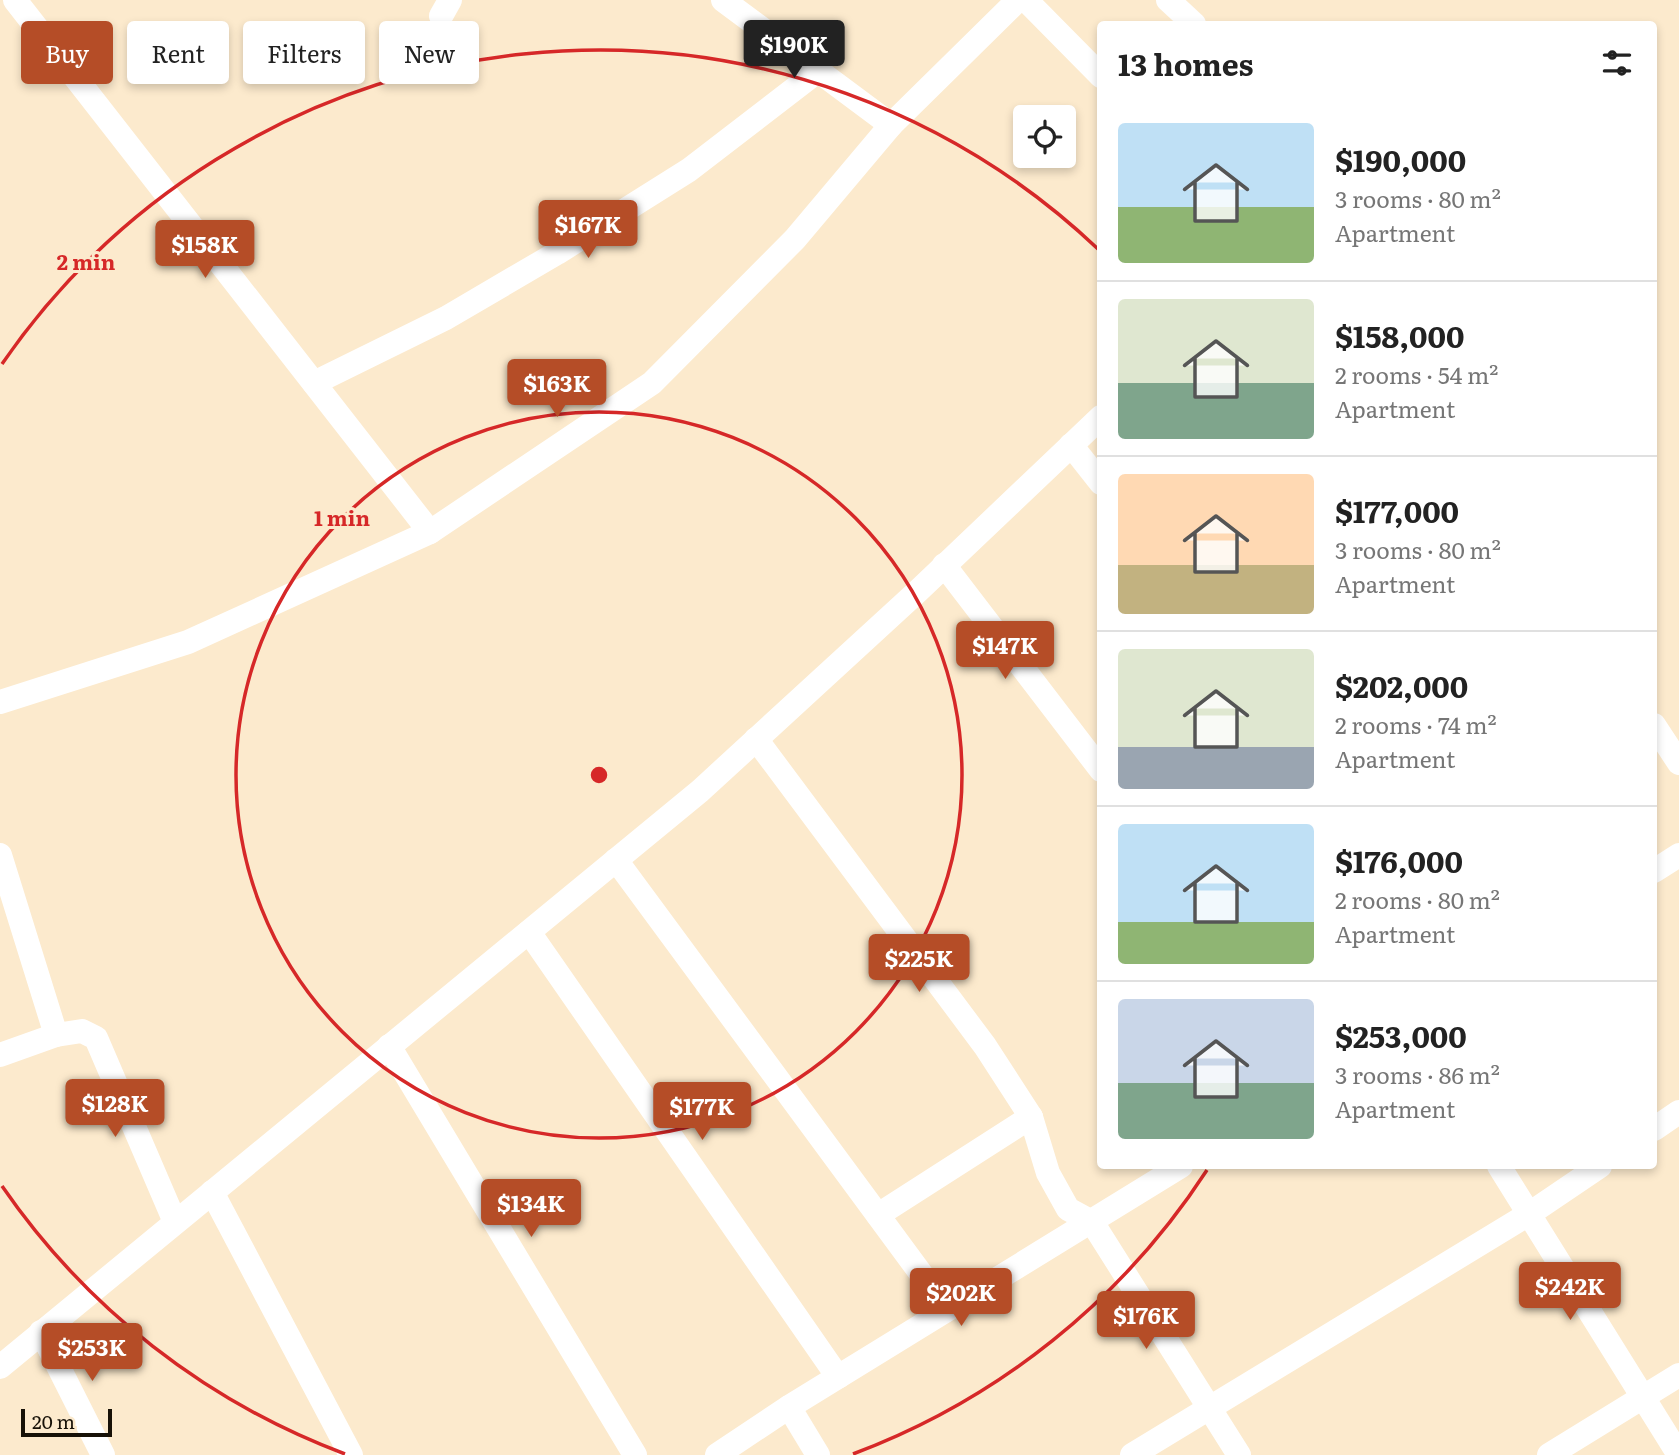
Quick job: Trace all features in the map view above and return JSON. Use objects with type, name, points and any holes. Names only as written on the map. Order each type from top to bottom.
[{"type":"street","points":[[15,0],[429,532]]},
{"type":"street","points":[[723,0],[891,125]]},
{"type":"street","points":[[0,702],[188,642],[429,532],[652,383],[795,239],[891,125],[1018,0]]},
{"type":"street","points":[[1026,0],[1097,72]]},
{"type":"street","points":[[1168,0],[1191,21]]},
{"type":"street","points":[[314,383],[446,318],[568,246],[688,170],[819,69]]},
{"type":"street","points":[[0,1367],[700,791],[1097,422]]},
{"type":"street","points":[[1071,445],[1097,478]]},
{"type":"street","points":[[944,565],[1097,765]]},
{"type":"street","points":[[1657,730],[1679,763]]},
{"type":"street","points":[[756,739],[977,1035],[1031,1117],[1048,1173],[1068,1209],[1091,1222],[1239,1455]]},
{"type":"street","points":[[0,855],[56,1035]]},
{"type":"street","points":[[1657,869],[1679,855]]},
{"type":"street","points":[[616,860],[947,1309]]},
{"type":"street","points":[[528,932],[838,1377]]},
{"type":"street","points":[[0,1055],[56,1035],[82,1031],[96,1038],[175,1222]]},
{"type":"street","points":[[389,1046],[635,1455]]},
{"type":"street","points":[[1657,1127],[1679,1112]]},
{"type":"street","points":[[878,1214],[1031,1117]]},
{"type":"street","points":[[718,1455],[838,1377],[1176,1169]]},
{"type":"street","points":[[1501,1169],[1679,1455]]},
{"type":"street","points":[[1132,1455],[1529,1213],[1595,1169]]},
{"type":"street","points":[[212,1192],[351,1455]]},
{"type":"street","points":[[41,1332],[103,1455]]},
{"type":"street","points":[[1549,1455],[1679,1374]]},
{"type":"street","points":[[789,1408],[818,1455]]}]
